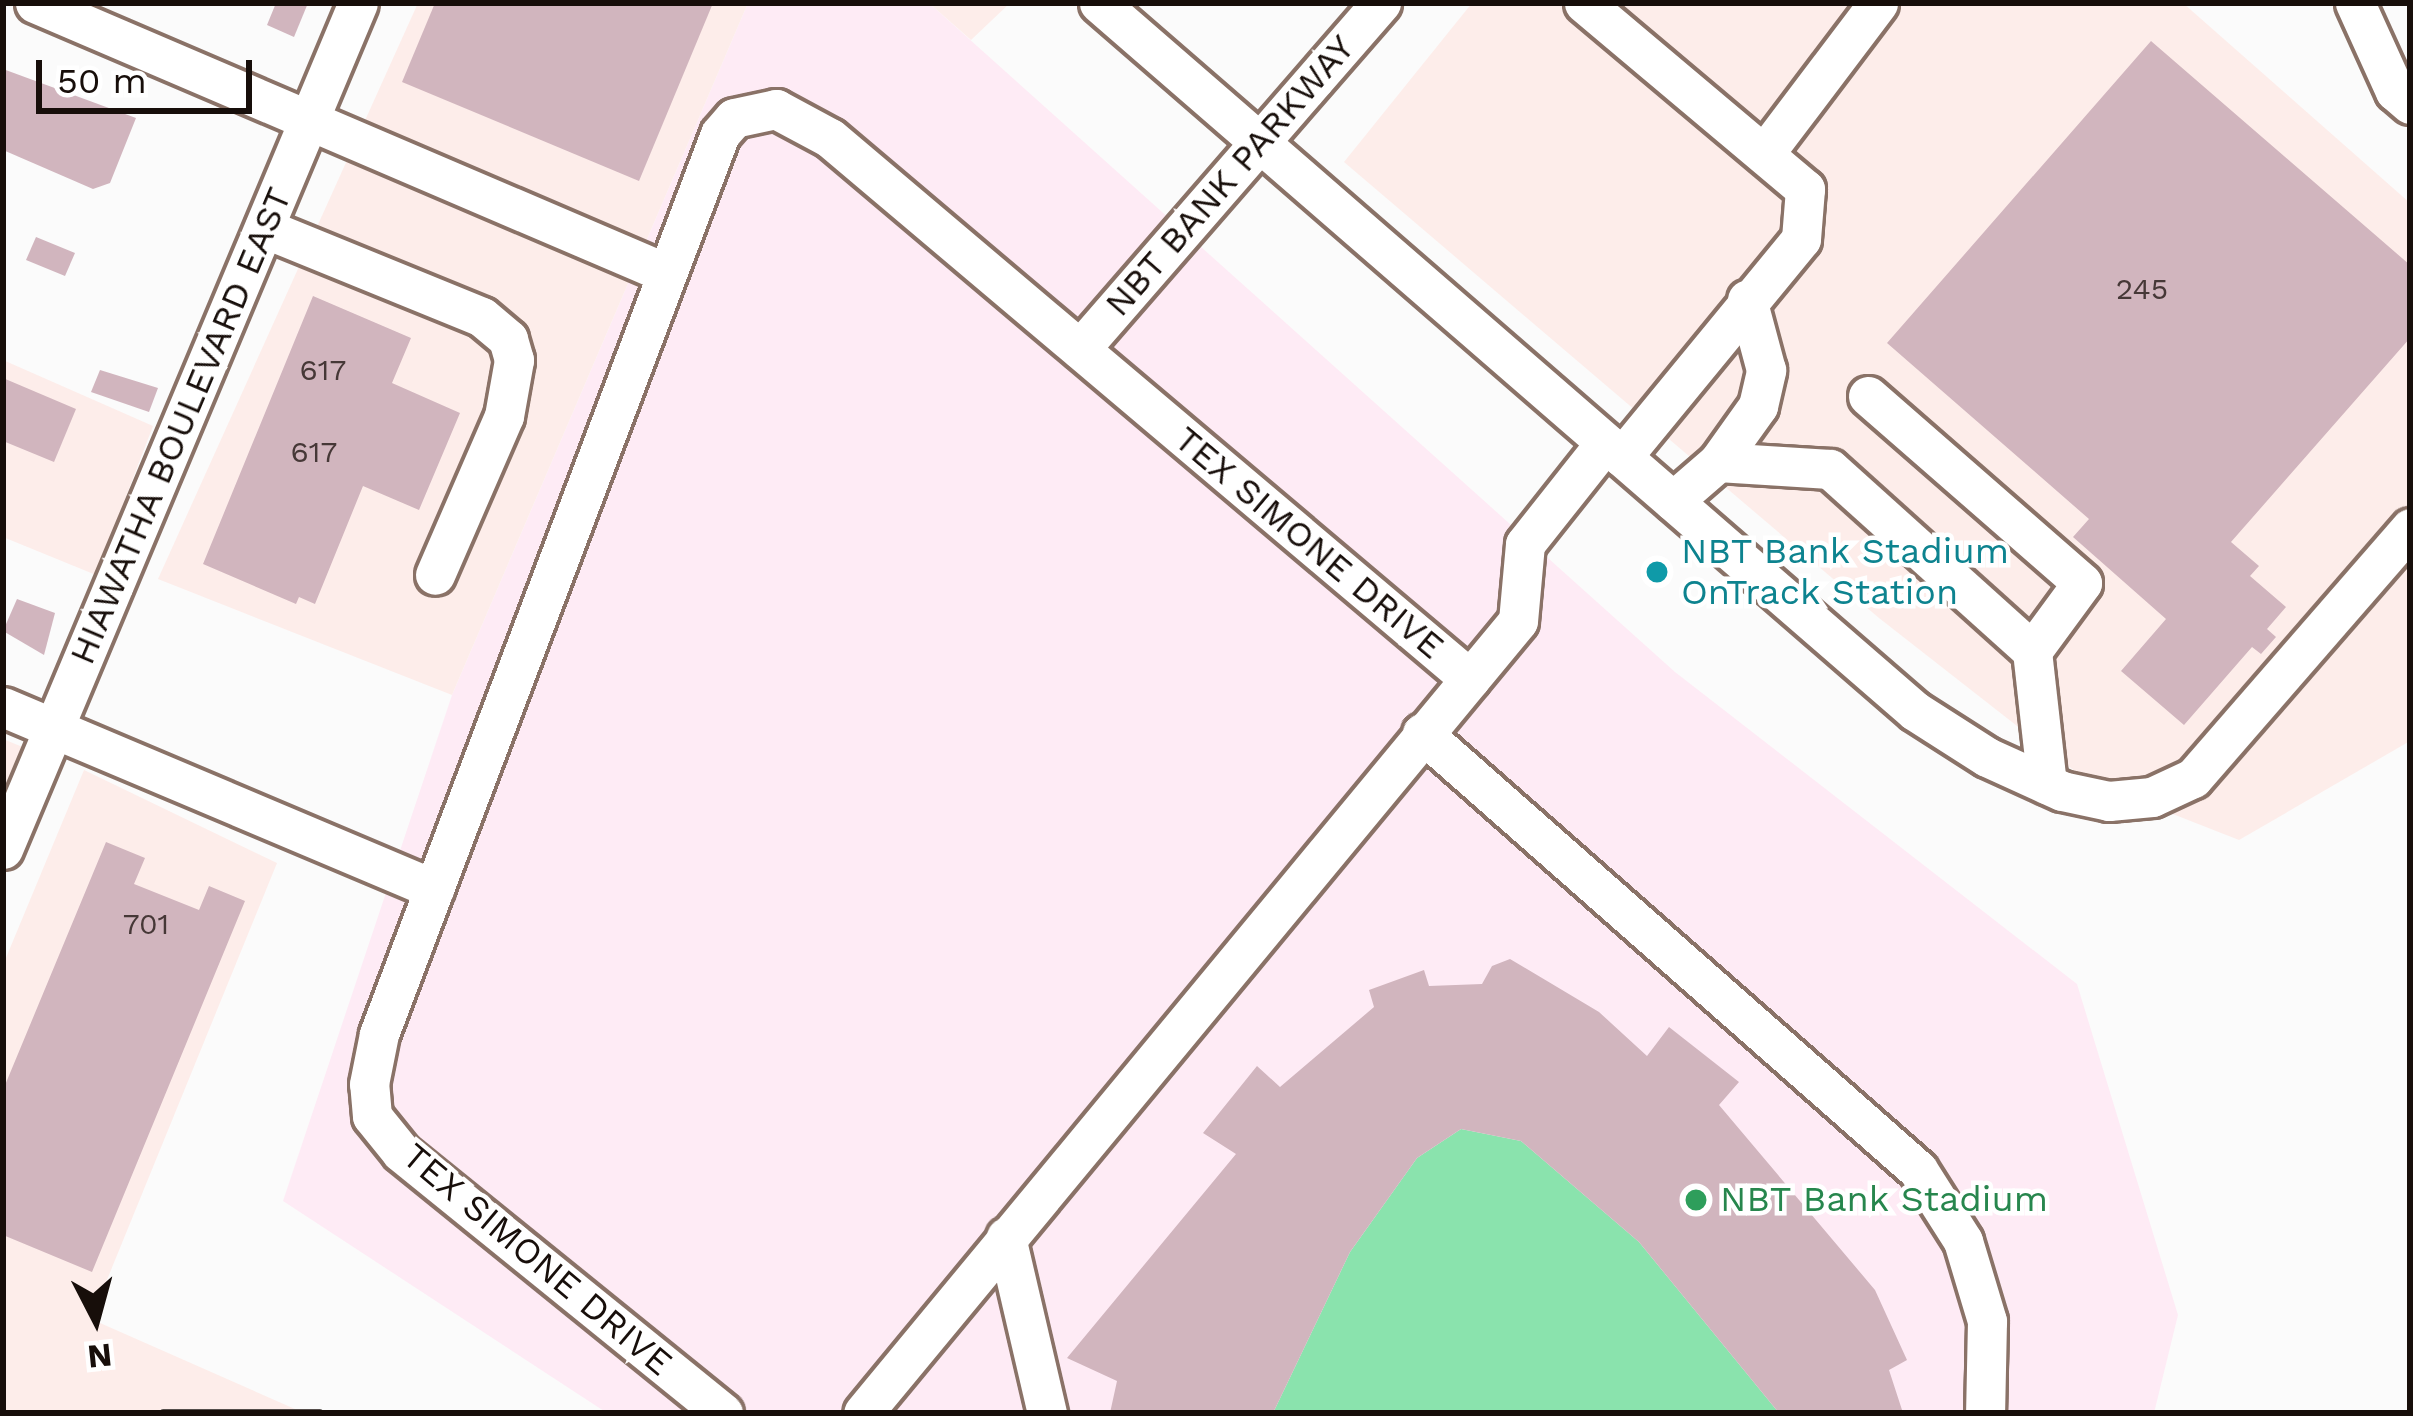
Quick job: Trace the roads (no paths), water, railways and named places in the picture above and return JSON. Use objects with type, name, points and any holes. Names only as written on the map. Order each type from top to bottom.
[{"type":"street","points":[[3,707],[434,890],[666,273],[35,3]]},
{"type":"street","name":"HIAWATHA BOULEVARD EAST","points":[[3,849],[358,3]]},
{"type":"street","points":[[1099,3],[1915,711],[2047,784],[2109,801],[2152,797],[2193,778],[2410,528]]},
{"type":"street","name":"NBT BANK PARKWAY","points":[[1080,350],[1381,3]]},
{"type":"street","points":[[1470,679],[1518,621],[1525,544],[1801,239],[1805,189],[1584,3]]},
{"type":"street","points":[[1764,154],[1878,3]]},
{"type":"street","points":[[2355,3],[2392,54],[2410,104]]},
{"type":"street","name":"TEX SIMONE DRIVE","points":[[666,273],[720,134],[734,118],[776,109],[830,138],[1470,679],[863,1413]]},
{"type":"street","points":[[264,228],[482,316],[508,340],[514,360],[504,416],[435,575]]},
{"type":"street","points":[[1673,501],[1718,462],[1757,406],[1766,370],[1747,298]]},
{"type":"street","points":[[1868,396],[2082,584],[2032,651]]},
{"type":"street","points":[[1718,462],[1830,469],[2032,651],[2047,784]]},
{"type":"street","points":[[1422,733],[1918,1169],[1963,1240],[1987,1321],[1985,1413]]},
{"type":"street","name":"TEX SIMONE DRIVE","points":[[434,890],[380,1034],[369,1084],[372,1116],[401,1151],[723,1413]]},
{"type":"street","points":[[1006,1237],[1047,1413]]},
{"type":"railway","points":[[163,1413],[319,1413]]},
{"type":"place","name":"NBT Bank Stadium OnTrack Station","points":[[1657,572]]},
{"type":"place","name":"NBT Bank Stadium","points":[[1696,1200]]}]
